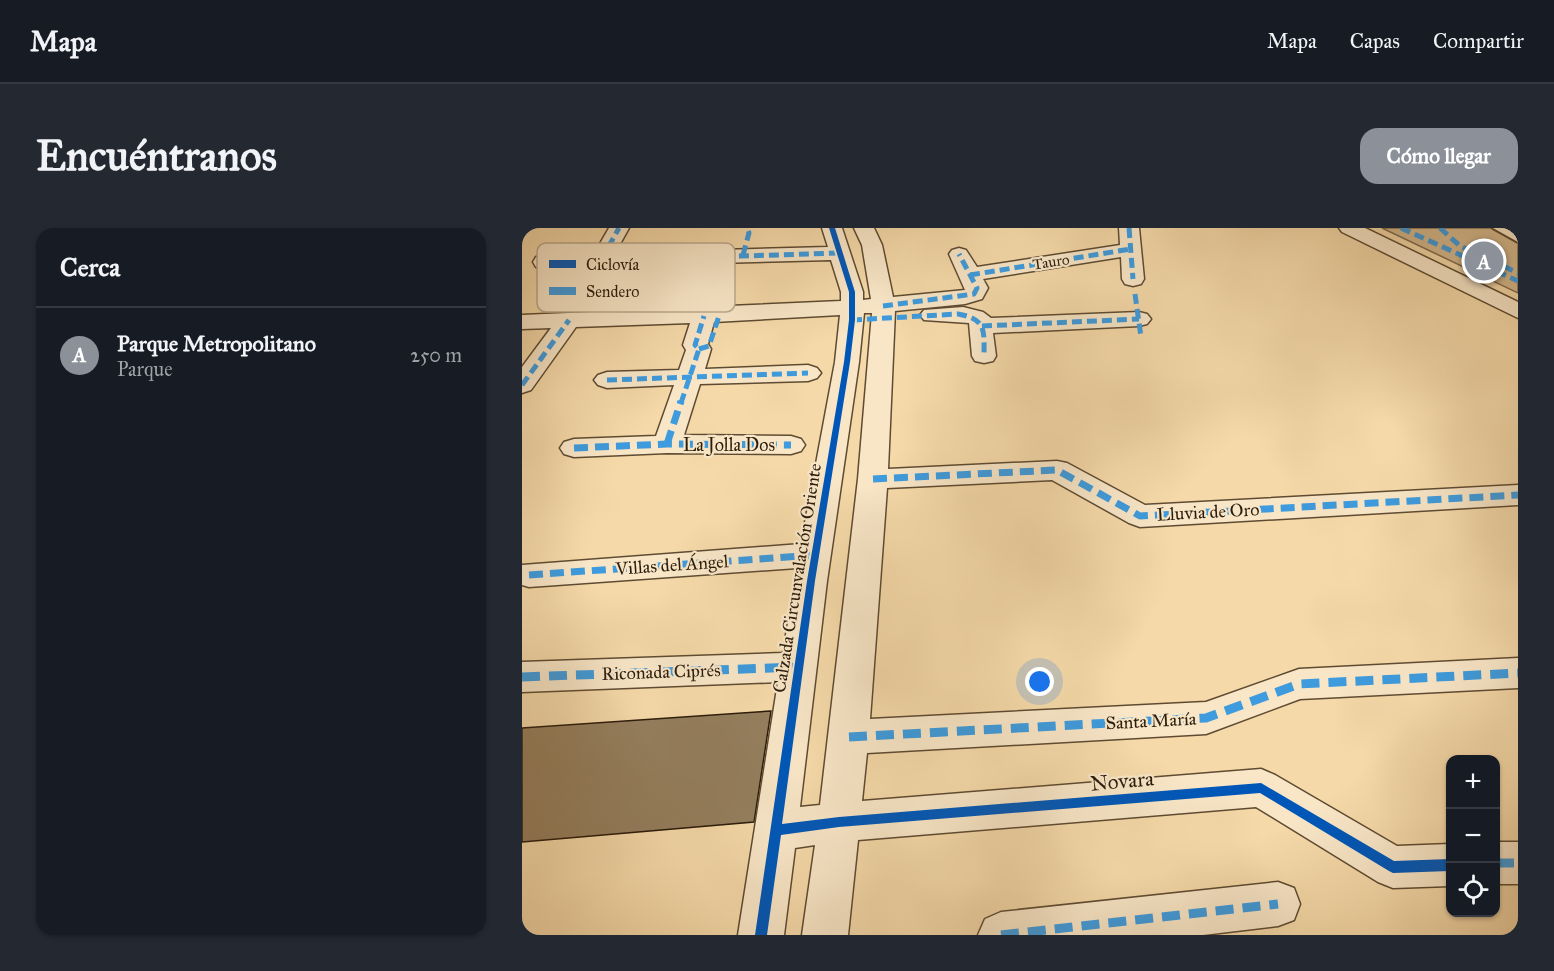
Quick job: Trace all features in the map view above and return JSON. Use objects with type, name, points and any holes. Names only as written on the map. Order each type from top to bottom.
[{"type":"street","points":[[611,243],[619,228]]},
{"type":"street","points":[[735,247],[749,233],[747,228]]},
{"type":"street","name":"Calzada Circunvalación Oriente","points":[[761,935],[813,568],[848,362],[867,306],[872,245],[864,228]]},
{"type":"street","points":[[1349,228],[1518,312]]},
{"type":"street","points":[[1375,228],[1518,298]]},
{"type":"street","name":"Tauro","points":[[867,306],[974,316],[980,319],[982,326],[1140,328],[1130,238],[970,274]]},
{"type":"street","points":[[735,256],[793,255],[836,241]]},
{"type":"street","name":"Calzada Circunvalación Oriente","points":[[825,935],[849,736],[873,478],[880,360],[867,306],[836,241]]},
{"type":"street","points":[[735,307],[867,306],[965,297],[974,294],[978,288],[958,254]]},
{"type":"street","points":[[522,303],[537,304]]},
{"type":"street","points":[[522,322],[570,320],[626,312]]},
{"type":"street","name":"La Jolla Dos","points":[[667,444],[699,349],[709,346],[707,312]]},
{"type":"street","points":[[522,385],[570,320]]},
{"type":"street","points":[[982,326],[984,356]]},
{"type":"street","points":[[848,362],[880,360]]},
{"type":"street","points":[[608,380],[808,373]]},
{"type":"street","name":"La Jolla Dos","points":[[574,448],[667,444],[791,445]]},
{"type":"street","name":"Lluvia de Oro","points":[[873,478],[1057,470],[1140,516],[1518,495]]},
{"type":"street","name":"Villas del Ángel","points":[[529,575],[813,568],[862,580]]},
{"type":"street","name":"Riconada Ciprés","points":[[522,677],[799,667]]},
{"type":"street","name":"Santa María","points":[[849,736],[1206,718],[1299,684],[1518,673]]},
{"type":"street","name":"Novara","points":[[776,830],[839,822],[1261,788],[1393,867],[1446,865]]},
{"type":"street","points":[[1500,863],[1518,863]]},
{"type":"street","points":[[1001,935],[1278,904]]},
{"type":"lane","points":[[1498,228],[1518,239]]},
{"type":"shaded area","points":[[1382,228],[1518,228],[1518,293]]},
{"type":"building","points":[[771,711],[754,822],[522,842],[522,728]]},
{"type":"marked path","points":[[611,243],[619,228]]},
{"type":"marked path","points":[[743,255],[749,233],[747,228]]},
{"type":"marked path","points":[[1129,228],[1133,279]]},
{"type":"marked path","points":[[1401,228],[1518,281]]},
{"type":"marked path","points":[[1440,228],[1460,246],[1518,273]]},
{"type":"marked path","points":[[970,275],[1131,249]]},
{"type":"marked path","points":[[735,256],[841,253]]},
{"type":"marked path","points":[[883,306],[974,294],[977,288],[959,254]]},
{"type":"marked path","points":[[1135,294],[1141,337]]},
{"type":"marked path","points":[[852,320],[958,314],[968,316],[980,322],[984,332],[984,356]]},
{"type":"marked path","points":[[667,444],[699,349],[695,345],[704,316]]},
{"type":"marked path","points":[[699,349],[709,346],[719,316]]},
{"type":"marked path","points":[[982,326],[1139,319]]},
{"type":"marked path","points":[[522,385],[569,320]]},
{"type":"marked path","points":[[607,380],[808,373]]},
{"type":"marked path","points":[[574,448],[667,444],[791,445]]},
{"type":"marked path","points":[[873,479],[1057,470],[1140,516],[1518,495]]},
{"type":"marked path","points":[[529,575],[816,555]]},
{"type":"marked path","points":[[522,677],[799,667]]},
{"type":"marked path","points":[[849,737],[1206,718],[1299,684],[1518,673]]},
{"type":"marked path","points":[[1500,863],[1518,863]]},
{"type":"marked path","points":[[1001,935],[1278,904]]},
{"type":"cycle path","points":[[761,935],[811,581],[852,320],[852,292],[832,228]]},
{"type":"cycle path","points":[[776,830],[839,822],[1261,788],[1393,867],[1446,865]]},
{"type":"place","name":"Parque Metropolitano","points":[[1484,261]]}]
